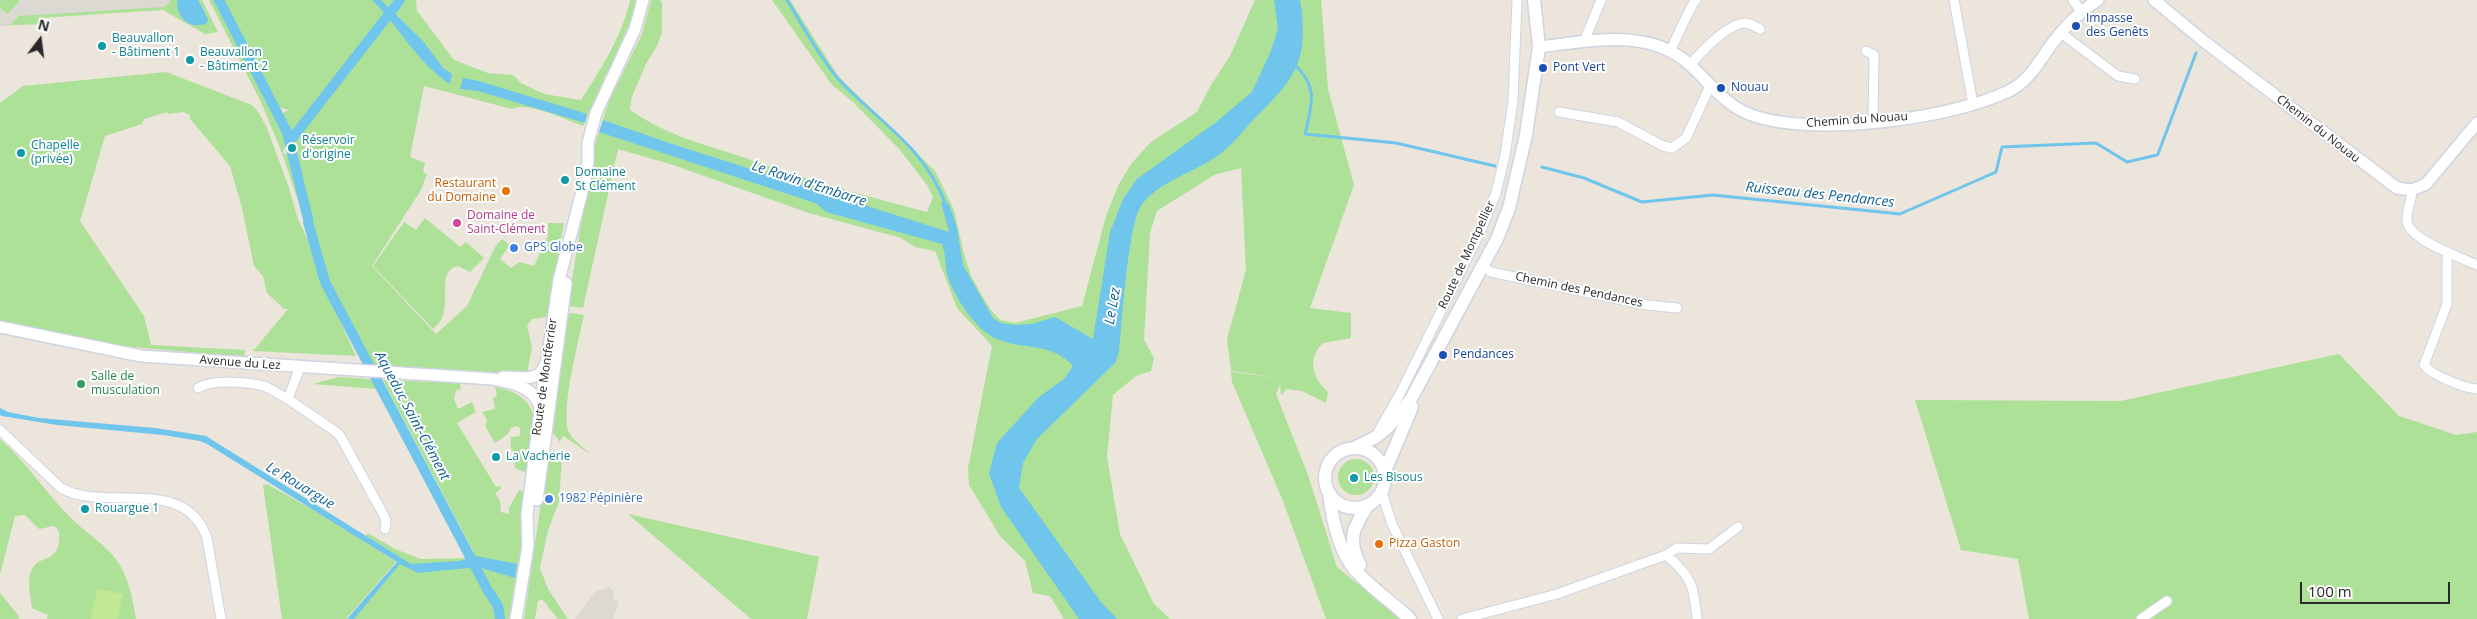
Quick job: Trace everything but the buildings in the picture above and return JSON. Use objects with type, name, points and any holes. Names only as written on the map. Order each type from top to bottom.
[{"type":"main road","name":"Route de Montpellier","points":[[1385,471],[1390,454],[1428,370],[1482,266],[1509,208],[1526,135],[1539,47],[1534,0]]},
{"type":"main road","name":"Route de Montpellier","points":[[1354,448],[1376,437],[1404,410],[1428,370]]},
{"type":"main road","points":[[1370,585],[1354,552],[1352,537],[1355,526],[1368,505],[1382,493],[1385,471],[1376,456],[1370,452],[1354,448],[1345,450],[1331,461],[1326,477],[1330,493],[1331,511],[1347,558],[1370,585],[1410,619]]},
{"type":"main road","points":[[1330,493],[1335,500],[1350,507],[1368,505]]},
{"type":"street","name":"Route de Montferrier","points":[[528,546],[527,515],[540,410],[547,387],[576,208],[584,184],[588,161],[588,142],[596,113],[630,41],[640,16],[643,0]]},
{"type":"street","name":"Route de Montpellier","points":[[1376,437],[1401,392],[1464,265],[1496,193],[1505,155],[1513,101],[1517,0]]},
{"type":"street","points":[[1584,42],[1601,0]]},
{"type":"street","points":[[1670,51],[1682,29],[1692,4],[1696,0]]},
{"type":"street","points":[[1954,0],[1973,104]]},
{"type":"street","points":[[2073,0],[2081,11]]},
{"type":"street","name":"Chemin du Nouau","points":[[1539,47],[1584,42],[1631,40],[1670,51],[1690,65],[1710,86],[1740,110],[1776,122],[1829,125],[1873,122],[1910,117],[1973,104],[2010,90],[2024,81],[2033,71],[2061,33],[2081,11],[2098,0]]},
{"type":"street","name":"Chemin du Nouau","points":[[2154,0],[2206,43],[2373,172],[2397,188],[2412,190]]},
{"type":"street","points":[[1690,65],[1710,44],[1738,25],[1748,24],[1760,29]]},
{"type":"street","points":[[2061,33],[2118,76],[2135,79]]},
{"type":"street","points":[[1866,51],[1874,55],[1873,122]]},
{"type":"street","points":[[1559,112],[1618,122],[1663,146],[1672,148],[1686,138],[1710,86]]},
{"type":"street","points":[[2477,123],[2426,184],[2412,190],[2407,215],[2409,228],[2418,237],[2477,265]]},
{"type":"street","name":"Route de Montferrier","points":[[516,619],[548,421],[546,363],[559,280],[570,240]]},
{"type":"street","points":[[2450,253],[2447,259],[2448,304],[2424,365],[2430,371],[2467,387],[2477,389]]},
{"type":"street","name":"Chemin des Pendances","points":[[1482,266],[1491,272],[1647,304],[1677,308]]},
{"type":"street","name":"Avenue du Lez","points":[[0,327],[141,356],[484,378],[547,387]]},
{"type":"street","points":[[540,410],[537,398],[526,383],[541,375],[546,363]]},
{"type":"street","points":[[288,399],[300,367]]},
{"type":"street","points":[[198,388],[205,384],[217,382],[258,386],[269,389],[288,399],[339,434],[386,520],[385,529]]},
{"type":"street","points":[[0,430],[61,488],[68,492],[96,498],[156,499],[176,505],[190,514],[202,527],[207,538],[222,619]]},
{"type":"street","points":[[1382,493],[1396,533],[1438,619]]},
{"type":"street","points":[[1462,619],[1557,594],[1666,555],[1677,548],[1709,549],[1738,526]]},
{"type":"street","points":[[1666,555],[1682,568],[1693,584],[1697,619]]},
{"type":"street","points":[[2141,619],[2168,601]]},
{"type":"green space","points":[[0,0],[202,0],[218,32],[205,34],[163,10],[40,18],[40,24],[0,26]]},
{"type":"green space","points":[[209,0],[219,0],[281,123],[287,139],[283,153],[296,156],[296,137],[300,131],[298,129],[293,133],[279,115],[289,110],[277,107],[222,0],[416,0],[417,11],[454,60],[488,73],[513,75],[521,83],[544,94],[581,100],[616,40],[630,0],[636,0],[630,23],[583,126],[537,109],[519,107],[512,109],[424,86],[410,157],[425,163],[423,172],[427,174],[421,190],[372,266],[436,334],[467,306],[495,247],[502,239],[510,245],[500,259],[511,268],[520,262],[534,266],[548,236],[548,223],[564,223],[547,317],[532,319],[527,326],[532,347],[527,374],[374,365],[343,313],[324,268],[314,228],[303,216],[282,153],[261,102]]},
{"type":"green space","points":[[651,0],[660,0],[662,3],[662,32],[632,96],[630,110],[659,127],[700,143],[813,180],[927,212],[933,197],[927,185],[900,150],[852,101],[832,85],[772,0],[790,0],[838,76],[935,171],[954,210],[971,276],[990,309],[1000,320],[1015,323],[1082,306],[1106,216],[1118,186],[1131,164],[1151,142],[1197,112],[1211,85],[1230,56],[1255,0],[1321,0],[1328,89],[1354,185],[1310,308],[1351,313],[1351,338],[1323,343],[1314,355],[1315,375],[1328,392],[1326,403],[1302,391],[1287,389],[1281,395],[1280,384],[1276,394],[1308,475],[1337,567],[1401,619],[1326,619],[1283,501],[1232,382],[1231,372],[1280,378],[1231,371],[1227,339],[1246,270],[1241,168],[1214,175],[1157,211],[1150,233],[1144,340],[1154,358],[1151,371],[1136,376],[1113,395],[1107,457],[1120,534],[1154,604],[1170,619],[1064,619],[1050,596],[1033,593],[1025,561],[1000,536],[969,485],[968,468],[992,346],[957,308],[935,251],[915,247],[901,238],[809,213],[673,165],[618,149],[583,308],[568,306],[596,141],[609,101],[642,34]]},
{"type":"green space","points":[[166,72],[252,105],[259,113],[267,128],[288,185],[298,219],[314,254],[319,276],[356,356],[253,351],[288,309],[284,309],[267,293],[263,276],[254,266],[242,208],[230,166],[190,119],[190,115],[183,112],[168,114],[167,112],[144,119],[142,124],[105,136],[80,221],[144,316],[151,345],[245,350],[244,357],[99,344],[0,320],[0,103],[23,86]]},
{"type":"green space","points":[[425,218],[460,247],[466,242],[484,258],[470,272],[458,266],[450,270],[445,284],[444,312],[440,321],[433,329],[373,266],[404,222],[416,230]]},
{"type":"green space","points":[[571,313],[584,315],[568,393],[567,422],[571,435],[590,454],[563,436],[560,442],[553,433],[567,316]]},
{"type":"green space","points":[[2339,354],[2399,416],[2456,435],[2477,432],[2477,619],[2029,619],[2018,559],[1961,550],[1915,400],[2120,401]]},
{"type":"green space","points":[[339,377],[368,379],[379,383],[471,555],[466,557],[376,389],[313,384]]},
{"type":"green space","points":[[383,380],[460,383],[461,389],[456,390],[454,399],[458,409],[472,402],[476,412],[457,423],[496,487],[500,486],[501,489],[495,493],[500,501],[501,512],[509,514],[509,508],[519,490],[527,492],[521,562],[515,581],[509,619],[353,619],[400,563],[416,571],[477,565],[473,551]]},
{"type":"green space","points":[[495,387],[512,392],[524,399],[531,408],[535,432],[529,474],[515,468],[511,437],[520,436],[520,428],[517,426],[511,428],[508,434],[495,443],[485,426],[487,420],[482,412],[495,409],[493,398],[497,396]]},
{"type":"green space","points":[[0,439],[78,525],[111,553],[121,567],[129,586],[136,619],[47,619],[48,615],[32,608],[29,583],[30,573],[35,565],[52,556],[58,547],[59,536],[58,530],[54,526],[39,529],[25,515],[15,516],[0,575]]},
{"type":"green space","points":[[552,451],[559,453],[562,458],[559,502],[548,530],[540,568],[548,589],[568,619],[558,619],[542,599],[538,601],[535,619],[524,619],[548,454]]},
{"type":"green space","points":[[1356,459],[1363,460],[1369,464],[1373,470],[1373,484],[1369,490],[1363,494],[1356,495],[1349,494],[1343,490],[1339,484],[1338,477],[1339,470],[1343,464],[1349,460]]},
{"type":"green space","points":[[267,484],[331,520],[396,562],[346,619],[282,619],[263,485]]},
{"type":"green space","points":[[628,514],[819,557],[807,619],[751,619]]},
{"type":"green space","points":[[368,533],[395,549],[421,559],[471,558],[451,563],[411,565],[366,536]]},
{"type":"green space","points":[[97,589],[123,594],[118,619],[91,619]]},
{"type":"green space","points":[[0,593],[18,615],[19,619],[0,619]]},
{"type":"shaded area","points":[[20,0],[170,0],[164,7],[19,16],[10,25],[0,26],[0,8],[8,14]]},
{"type":"shaded area","points":[[609,587],[614,591],[613,598],[619,602],[613,619],[575,619],[597,591]]},
{"type":"water","points":[[177,0],[198,0],[208,19],[206,24],[193,25],[184,20],[179,12]]},
{"type":"water","points":[[372,0],[381,0],[423,41],[443,68],[452,74],[450,84],[428,66]]},
{"type":"water","name":"Le Lez","points":[[1274,0],[1300,0],[1303,21],[1301,53],[1289,80],[1268,105],[1224,150],[1210,161],[1167,183],[1141,206],[1132,232],[1119,352],[1115,363],[1037,439],[1023,463],[1019,488],[1101,602],[1117,619],[1079,619],[1001,507],[989,473],[997,443],[1039,397],[1064,379],[1073,366],[1066,359],[1040,348],[1002,341],[978,326],[965,310],[951,285],[947,275],[942,244],[826,212],[817,204],[800,198],[599,132],[603,120],[672,144],[949,232],[941,202],[949,204],[957,228],[963,265],[993,318],[1001,323],[1014,325],[1032,324],[1055,317],[1093,339],[1110,232],[1123,199],[1137,179],[1215,123],[1252,92],[1270,53],[1278,29]]},
{"type":"water","points":[[463,78],[479,81],[587,114],[585,123],[478,91],[460,89]]},
{"type":"water","points":[[0,408],[8,412],[39,418],[155,428],[206,436],[411,564],[459,561],[476,556],[517,564],[515,578],[478,567],[418,573],[400,564],[354,619],[347,619],[397,562],[207,444],[200,441],[163,435],[57,425],[2,416],[0,415]]},
{"type":"waterway","name":"Aqueduc Saint-Clément","points":[[219,0],[287,132],[308,219]]},
{"type":"waterway","name":"Aqueduc Saint-Clément","points":[[290,141],[400,0]]},
{"type":"waterway","points":[[787,0],[831,70],[848,89],[904,141],[928,169],[946,205]]},
{"type":"waterway","points":[[2158,154],[2196,53]]},
{"type":"waterway","name":"Ruisseau des Pendances","points":[[1295,65],[1303,73],[1311,89],[1310,114],[1305,134],[1396,143],[1495,166]]},
{"type":"waterway","name":"Ruisseau des Pendances","points":[[1542,167],[1584,178],[1642,202],[1713,195],[1900,214],[1996,172],[2002,147],[2096,143],[2127,162],[2157,155]]},
{"type":"waterway","name":"Aqueduc Saint-Clément","points":[[308,222],[325,282],[487,589],[498,606],[500,619]]},
{"type":"place","name":"Impasse des Genêts","points":[[2076,26]]},
{"type":"place","name":"Beauvallon - Bâtiment 1","points":[[102,46]]},
{"type":"place","name":"Beauvallon - Bâtiment 2","points":[[190,60]]},
{"type":"place","name":"Pont Vert","points":[[1543,68]]},
{"type":"place","name":"Nouau","points":[[1721,88]]},
{"type":"place","name":"Réservoir d'origine","points":[[292,148]]},
{"type":"place","name":"Chapelle (privée)","points":[[21,153]]},
{"type":"place","name":"Domaine St Clément","points":[[565,180]]},
{"type":"place","name":"Restaurant du Domaine","points":[[506,191]]},
{"type":"place","name":"Domaine de Saint-Clément","points":[[457,223]]},
{"type":"place","name":"GPS Globe","points":[[514,248]]},
{"type":"place","name":"Pendances","points":[[1443,355]]},
{"type":"place","name":"Salle de musculation","points":[[81,384]]},
{"type":"place","name":"La Vacherie","points":[[496,457]]},
{"type":"place","name":"Les Bisous","points":[[1354,478]]},
{"type":"place","name":"1982 Pépinière","points":[[549,499]]},
{"type":"place","name":"Rouargue 1","points":[[85,509]]},
{"type":"place","name":"Pizza Gaston","points":[[1379,544]]},
{"type":"water label","name":"Le Ravin d'Embarre","points":[[809,184]]},
{"type":"water label","name":"Le Rouargue","points":[[300,486]]}]
